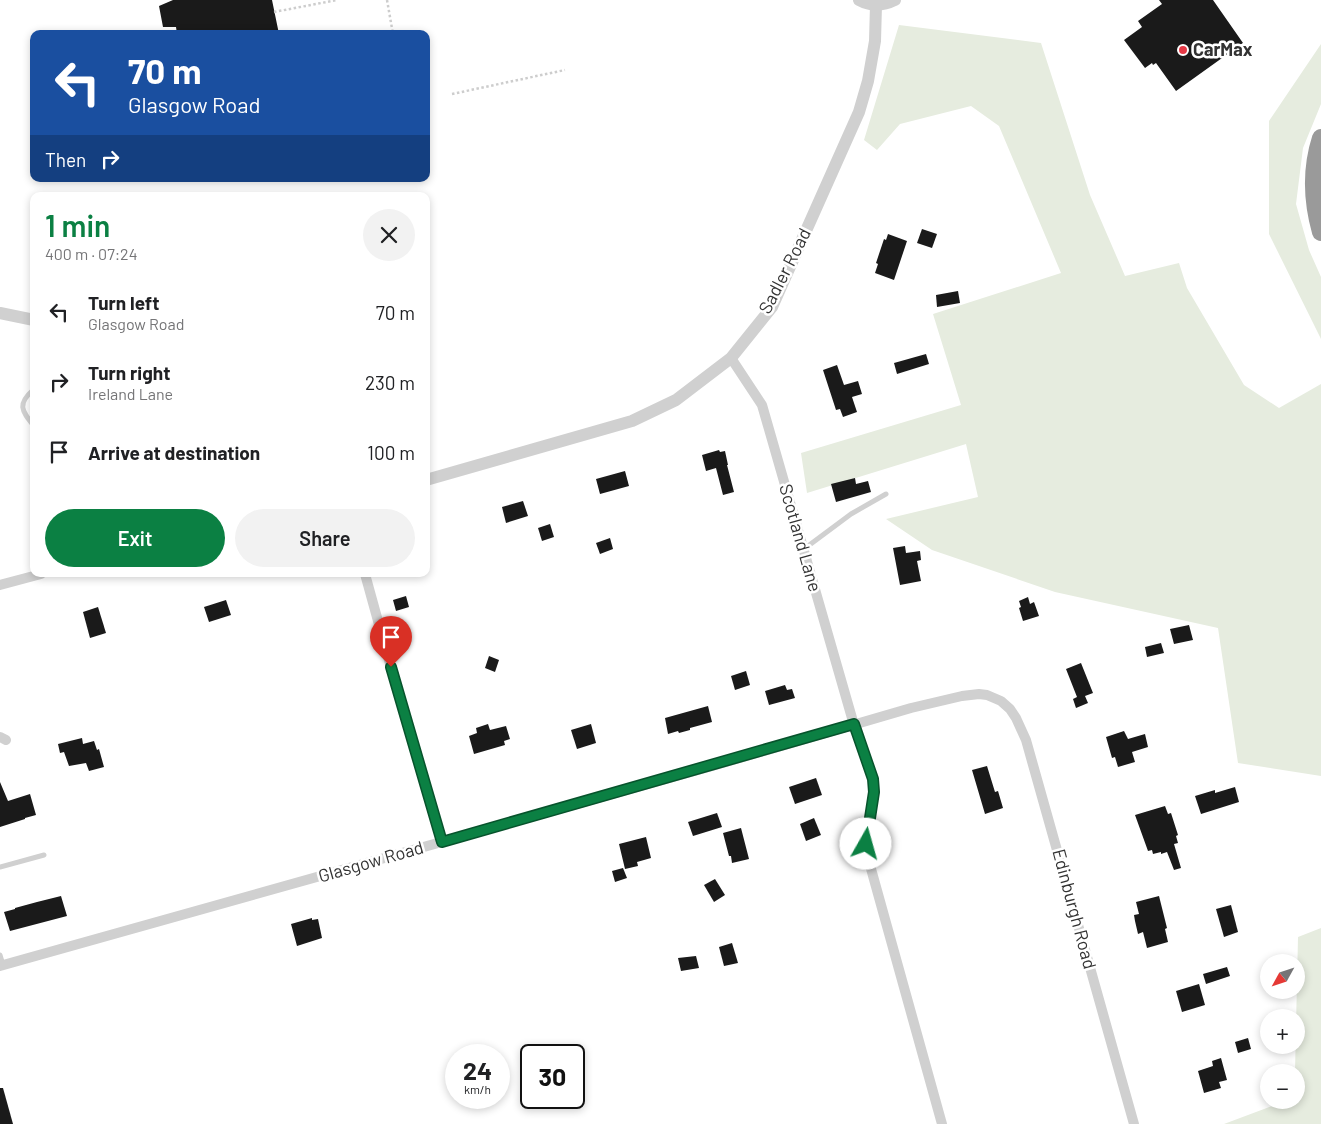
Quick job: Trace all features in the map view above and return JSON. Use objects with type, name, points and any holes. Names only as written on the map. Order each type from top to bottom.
[{"type":"highway","points":[[1321,138],[1317,149],[1313,180],[1314,200],[1321,232]]},
{"type":"street","points":[[859,0],[876,5],[895,0]]},
{"type":"street","name":"Sadler Road","points":[[430,479],[632,421],[676,400],[731,358],[772,307],[859,112],[874,50],[876,5]]},
{"type":"street","points":[[0,313],[30,319]]},
{"type":"street","name":"Scotland Lane","points":[[731,358],[762,405],[854,724],[873,779],[874,792],[866,844],[868,858],[942,1124]]},
{"type":"street","points":[[0,585],[30,577]]},
{"type":"street","points":[[366,577],[442,842]]},
{"type":"street","name":"Glasgow Road","points":[[2,965],[912,708],[962,696],[979,694],[1001,701]]},
{"type":"street","name":"Edinburgh Road","points":[[1001,701],[1016,718],[1032,756],[1134,1124]]},
{"type":"lane","points":[[30,393],[23,401],[22,408],[30,421]]},
{"type":"lane","points":[[804,548],[851,514],[886,494]]},
{"type":"lane","points":[[0,868],[44,855]]},
{"type":"lane","points":[[0,954],[2,965]]},
{"type":"path","points":[[274,12],[337,0]]},
{"type":"path","points":[[382,0],[387,0],[392,30]]},
{"type":"path","points":[[452,94],[565,70]]},
{"type":"shaded area","points":[[899,25],[1041,43],[1090,195],[1125,276],[1179,263],[1187,288],[1244,385],[1279,408],[1321,384],[1321,776],[1238,763],[1218,628],[1055,592],[932,550],[886,519],[978,497],[966,444],[807,493],[801,453],[961,405],[933,314],[1061,273],[999,126],[971,106],[900,124],[877,150],[864,140]]},
{"type":"shaded area","points":[[1321,44],[1321,104],[1303,148],[1296,204],[1309,250],[1321,277],[1321,339],[1269,234],[1269,121]]},
{"type":"shaded area","points":[[1321,928],[1321,1124],[1224,1124],[1264,1109],[1305,1109],[1305,1064],[1295,1064],[1295,1054],[1305,1054],[1305,1009],[1296,1009],[1297,999],[1305,999],[1305,954],[1298,954],[1298,937]]},
{"type":"building","points":[[173,0],[272,0],[278,30],[176,30],[176,27],[163,27],[159,6]]},
{"type":"building","name":"CarMax","points":[[1159,0],[1213,0],[1243,43],[1176,91],[1156,63],[1153,65],[1152,63],[1145,68],[1124,40],[1142,27],[1138,21],[1162,4]]},
{"type":"building","points":[[922,229],[937,234],[932,248],[917,243]]},
{"type":"building","points":[[888,234],[907,241],[894,280],[875,273],[878,264],[876,263],[884,239],[886,240]]},
{"type":"building","points":[[958,291],[960,303],[937,307],[936,295]]},
{"type":"building","points":[[926,354],[929,364],[897,374],[894,363]]},
{"type":"building","points":[[837,365],[844,385],[858,381],[862,394],[852,397],[857,412],[843,417],[840,409],[836,410],[823,370]]},
{"type":"building","points":[[719,450],[720,452],[725,451],[734,492],[723,495],[716,468],[706,471],[702,455]]},
{"type":"building","points":[[625,471],[629,486],[600,494],[596,479]]},
{"type":"building","points":[[855,478],[856,484],[868,481],[871,492],[836,502],[831,484]]},
{"type":"building","points":[[523,501],[528,516],[506,523],[502,507]]},
{"type":"building","points":[[550,524],[554,537],[542,541],[538,528]]},
{"type":"building","points":[[610,538],[613,549],[600,554],[596,543]]},
{"type":"building","points":[[905,546],[906,553],[920,551],[921,560],[917,561],[921,581],[900,585],[893,548]]},
{"type":"building","points":[[406,596],[409,607],[396,611],[393,600]]},
{"type":"building","points":[[1028,597],[1030,604],[1034,602],[1039,616],[1023,621],[1019,601]]},
{"type":"building","points":[[226,600],[231,615],[209,622],[204,607]]},
{"type":"building","points":[[98,607],[106,633],[90,638],[83,612]]},
{"type":"building","points":[[1189,625],[1193,640],[1174,644],[1170,629]]},
{"type":"building","points":[[1161,643],[1164,653],[1147,657],[1145,647]]},
{"type":"building","points":[[489,656],[499,660],[495,672],[485,668]]},
{"type":"building","points":[[1081,663],[1093,693],[1085,696],[1088,703],[1076,708],[1073,699],[1077,697],[1066,669]]},
{"type":"building","points":[[746,671],[750,685],[735,690],[731,676]]},
{"type":"building","points":[[785,685],[787,690],[792,689],[795,698],[769,705],[765,691]]},
{"type":"building","points":[[708,706],[712,722],[679,733],[678,731],[668,734],[665,718]]},
{"type":"building","points":[[488,724],[490,730],[506,726],[510,739],[504,741],[505,745],[474,754],[469,736],[477,733],[476,728]]},
{"type":"building","points":[[591,724],[596,743],[577,749],[571,730]]},
{"type":"building","points":[[1124,731],[1128,739],[1145,734],[1148,747],[1132,752],[1135,762],[1118,767],[1115,757],[1112,758],[1106,737]]},
{"type":"building","points":[[82,738],[83,744],[94,741],[97,750],[99,749],[104,767],[89,771],[86,763],[69,766],[64,752],[60,753],[58,744]]},
{"type":"building","points":[[987,766],[995,792],[998,791],[1003,808],[985,814],[972,770]]},
{"type":"building","points":[[816,778],[822,795],[795,804],[789,787]]},
{"type":"building","points":[[0,782],[8,801],[30,794],[36,815],[0,827]]},
{"type":"building","points":[[1235,787],[1239,802],[1201,814],[1195,796]]},
{"type":"building","points":[[1165,806],[1168,814],[1171,813],[1178,835],[1176,836],[1178,843],[1174,844],[1181,868],[1174,870],[1167,852],[1153,854],[1152,850],[1148,851],[1135,815]]},
{"type":"building","points":[[717,813],[722,827],[693,836],[688,822]]},
{"type":"building","points":[[814,818],[821,835],[806,841],[800,824]]},
{"type":"building","points":[[741,828],[749,859],[732,863],[723,833]]},
{"type":"building","points":[[646,837],[651,858],[637,862],[638,866],[625,869],[619,844]]},
{"type":"building","points":[[623,868],[627,878],[615,882],[612,871]]},
{"type":"building","points":[[715,879],[725,895],[714,902],[704,885]]},
{"type":"building","points":[[61,896],[67,916],[10,931],[4,912]]},
{"type":"building","points":[[1159,896],[1167,928],[1165,929],[1168,942],[1147,948],[1143,932],[1138,934],[1134,915],[1139,914],[1136,902]]},
{"type":"building","points":[[1231,905],[1238,932],[1224,937],[1216,909]]},
{"type":"building","points":[[312,918],[312,920],[318,919],[322,938],[297,946],[291,924]]},
{"type":"building","points":[[732,943],[738,963],[724,966],[719,947]]},
{"type":"building","points":[[696,956],[699,968],[681,971],[678,958]]},
{"type":"building","points":[[1227,967],[1230,976],[1206,984],[1203,974]]},
{"type":"building","points":[[1199,984],[1205,1005],[1182,1012],[1176,991]]},
{"type":"building","points":[[1248,1038],[1251,1049],[1238,1053],[1235,1042]]},
{"type":"building","points":[[1221,1058],[1227,1080],[1219,1082],[1221,1088],[1204,1093],[1198,1071],[1213,1066],[1212,1061]]},
{"type":"building","points":[[0,1088],[3,1088],[13,1124],[0,1124]]},
{"type":"place","name":"CarMax","points":[[1183,50]]},
{"type":"route","points":[[391,667],[442,842],[854,724],[873,779],[874,792],[866,844]]}]
